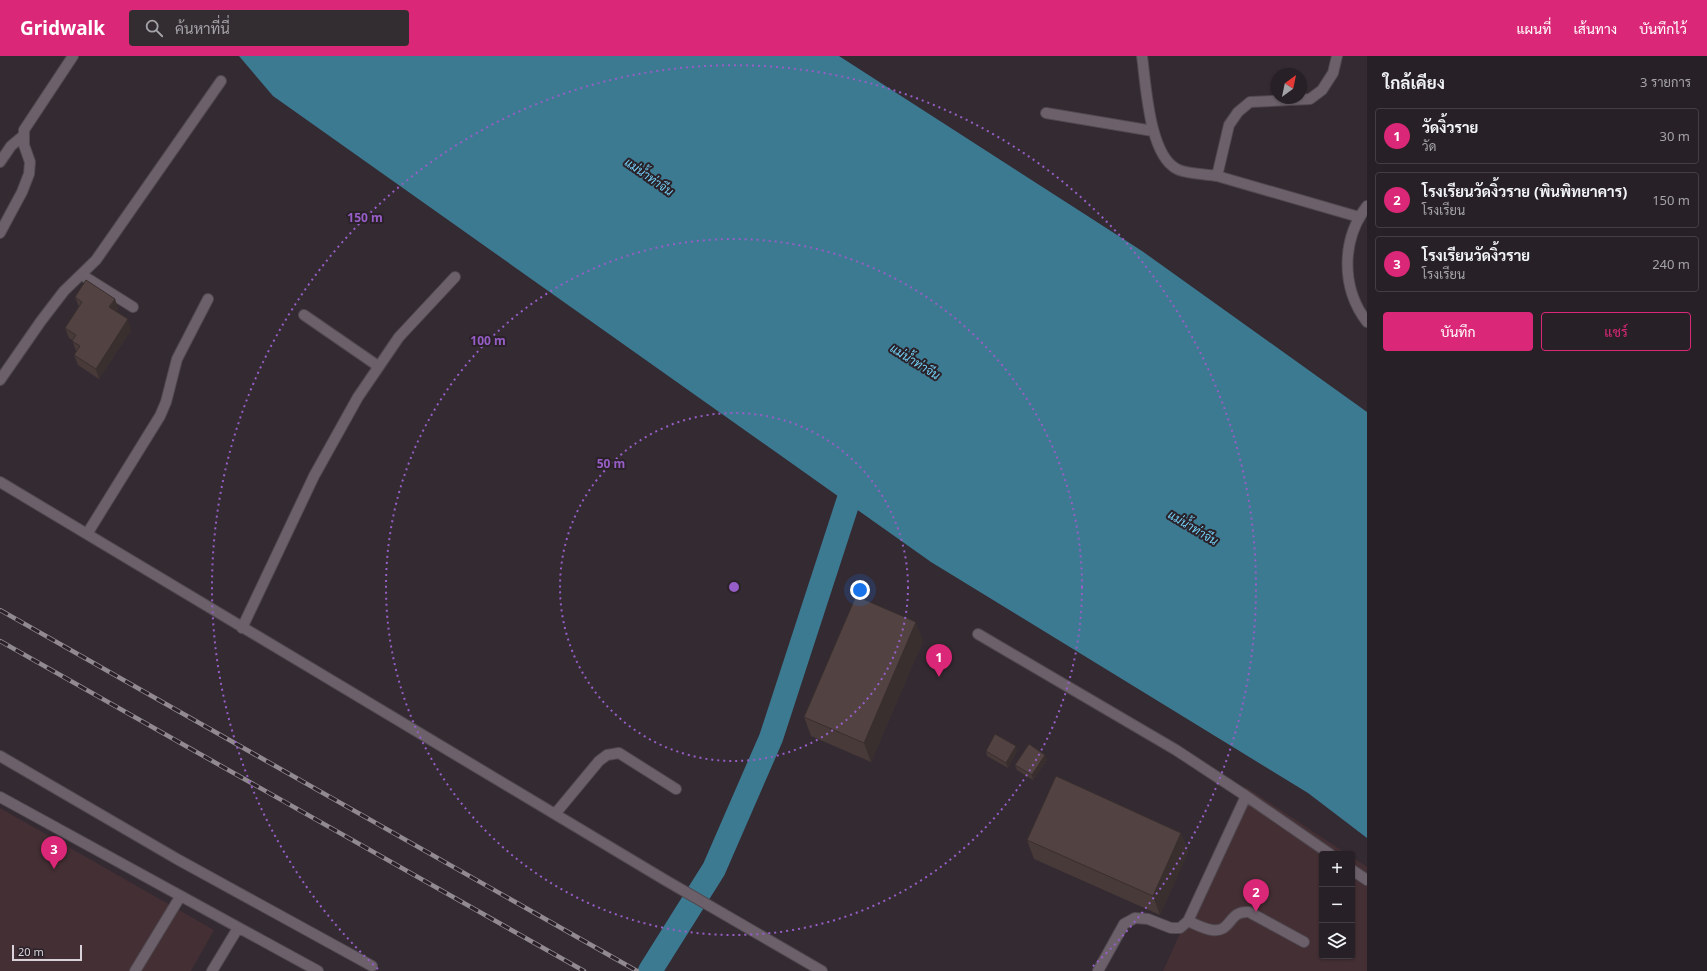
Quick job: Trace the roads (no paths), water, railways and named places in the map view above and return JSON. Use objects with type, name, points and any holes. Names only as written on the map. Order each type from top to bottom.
[{"type":"street","points":[[0,233],[30,174],[30,162],[24,145],[24,130],[72,56]]},
{"type":"street","points":[[1142,56],[1153,131],[1160,151],[1167,162],[1178,170],[1217,176],[1359,217]]},
{"type":"street","points":[[1217,176],[1229,125],[1238,112],[1250,102],[1310,98],[1322,90],[1333,72],[1337,56]]},
{"type":"street","points":[[0,380],[41,321],[72,282],[82,275],[96,260],[220,81]]},
{"type":"street","points":[[1046,113],[1153,131]]},
{"type":"street","points":[[0,162],[11,146],[24,135]]},
{"type":"street","points":[[1367,206],[1352,230],[1348,251],[1349,284],[1359,312],[1367,322]]},
{"type":"street","points":[[82,275],[134,308]]},
{"type":"street","points":[[242,628],[314,476],[358,397],[399,337],[455,277]]},
{"type":"street","points":[[87,534],[163,410],[177,358],[208,299]]},
{"type":"street","points":[[304,315],[378,366]]},
{"type":"street","points":[[0,482],[664,880],[822,971]]},
{"type":"street","points":[[978,634],[1176,750],[1326,851]]},
{"type":"street","points":[[555,814],[599,761],[607,754],[619,753],[676,789]]},
{"type":"street","points":[[0,756],[177,859],[372,966]]},
{"type":"street","points":[[1098,971],[1124,924],[1136,918],[1148,919],[1171,928],[1180,928],[1188,921],[1246,796]]},
{"type":"street","points":[[0,798],[318,971]]},
{"type":"street","points":[[1355,872],[1367,880]]},
{"type":"street","points":[[135,971],[180,897]]},
{"type":"street","points":[[1188,921],[1211,930],[1220,930],[1227,926],[1234,916],[1241,911],[1249,912],[1304,942]]},
{"type":"street","points":[[212,971],[238,928]]},
{"type":"water","name":"แม่น้ำท่าจีน","points":[[239,56],[839,56],[1142,251],[1367,412],[1367,838],[1308,793],[931,562],[273,96]]},
{"type":"waterway","points":[[650,971],[714,869],[771,738],[858,471]]},
{"type":"railway","points":[[0,610],[637,971]]},
{"type":"railway","points":[[0,641],[584,971]]},
{"type":"place","name":"วัดงิ้วราย","points":[[939,677]]},
{"type":"place","name":"โรงเรียนวัดงิ้วราย","points":[[54,869]]},
{"type":"place","name":"โรงเรียนวัดงิ้วราย (พินพิทยาคาร)","points":[[1256,912]]}]
